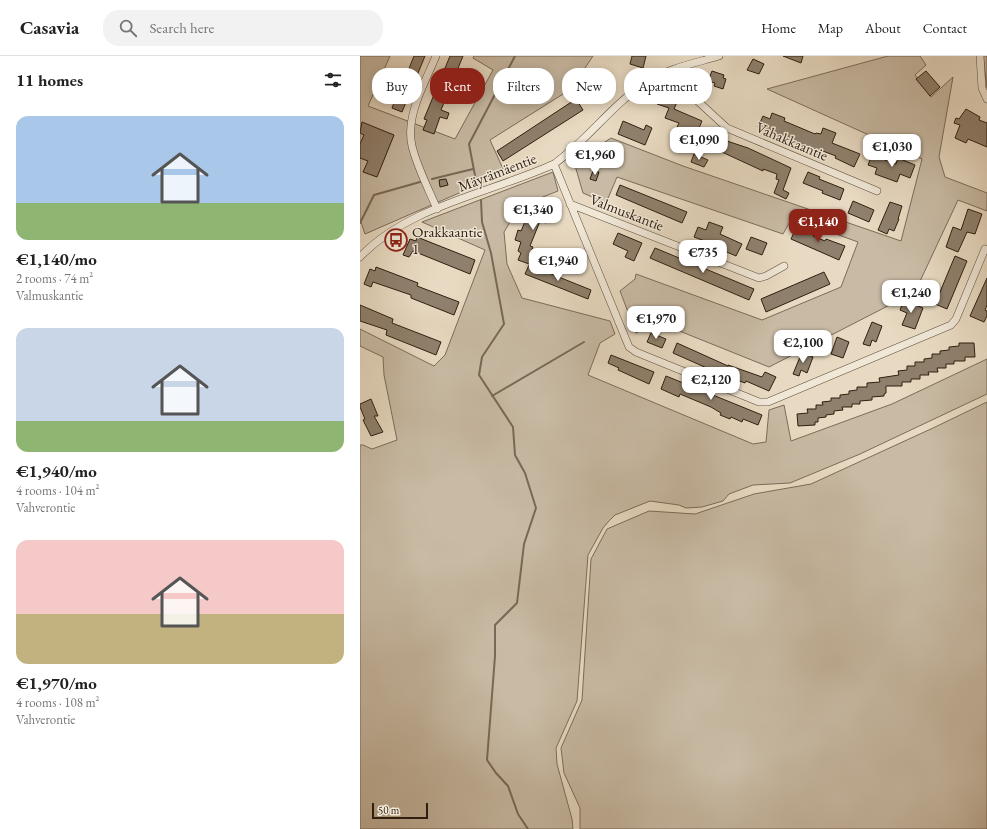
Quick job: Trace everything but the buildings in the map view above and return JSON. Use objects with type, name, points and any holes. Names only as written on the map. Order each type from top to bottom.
[{"type":"street","points":[[436,56],[415,106],[410,130],[412,147],[437,209]]},
{"type":"street","name":"Mäyrämäentie","points":[[681,68],[719,56]]},
{"type":"street","points":[[980,56],[982,88],[987,99]]},
{"type":"street","name":"Mäyrämäentie","points":[[360,256],[370,246],[401,225],[437,209],[554,164],[568,154],[624,101]]},
{"type":"street","name":"Vahakkaantie","points":[[701,104],[727,128],[877,191]]},
{"type":"street","points":[[554,164],[629,347],[636,352],[758,402],[768,402],[951,325],[956,319],[985,249]]},
{"type":"street","name":"Valmuskantie","points":[[570,204],[759,278],[766,276],[784,266]]},
{"type":"shaded area","points":[[360,56],[390,56],[385,68],[372,68],[372,97],[368,106],[455,139],[474,104],[485,104],[485,85],[493,70],[493,104],[547,104],[490,140],[505,173],[365,234],[360,219]]},
{"type":"shaded area","points":[[474,56],[593,56],[585,68],[562,68],[562,95],[554,100],[554,68],[493,68],[493,70],[473,58]]},
{"type":"shaded area","points":[[888,56],[920,56],[926,65],[915,75],[931,97],[953,77],[939,157],[945,177],[987,193],[987,211],[958,200],[915,292],[769,367],[657,322],[636,333],[620,291],[635,279],[636,274],[762,320],[841,287],[858,242],[792,218],[783,234],[617,177],[606,203],[583,193],[574,162],[611,138],[683,166],[901,241],[922,159],[767,89]]},
{"type":"shaded area","points":[[983,56],[987,56],[987,88]]},
{"type":"shaded area","points":[[553,172],[558,191],[520,206],[504,232],[507,264],[522,298],[610,321],[615,334],[600,343],[588,375],[753,444],[766,442],[769,410],[784,405],[791,441],[892,404],[987,359],[987,394],[860,454],[790,483],[753,485],[729,494],[723,501],[702,507],[686,508],[679,505],[650,501],[615,515],[609,521],[603,528],[588,555],[577,701],[556,748],[557,764],[572,819],[573,829],[360,829],[360,445],[372,449],[397,440],[384,375],[383,357],[360,346],[360,329],[434,366],[445,355],[485,250],[422,222]]},
{"type":"shaded area","points":[[987,402],[987,829],[580,829],[580,808],[564,773],[561,748],[582,700],[591,559],[607,529],[649,511],[695,514],[754,494],[811,484]]},
{"type":"waterway","points":[[477,186],[469,144],[515,56]]},
{"type":"waterway","points":[[432,179],[473,169]]},
{"type":"waterway","points":[[360,223],[374,195],[420,182]]},
{"type":"waterway","points":[[481,200],[482,222],[491,253],[504,324],[482,357],[479,375],[513,427],[515,455],[525,473],[536,508],[524,544],[517,603],[495,625],[495,656],[487,760],[508,786],[518,814],[528,829]]},
{"type":"waterway","points":[[492,396],[584,342]]},
{"type":"place","name":"Orakkaantie 1","points":[[396,240]]}]
